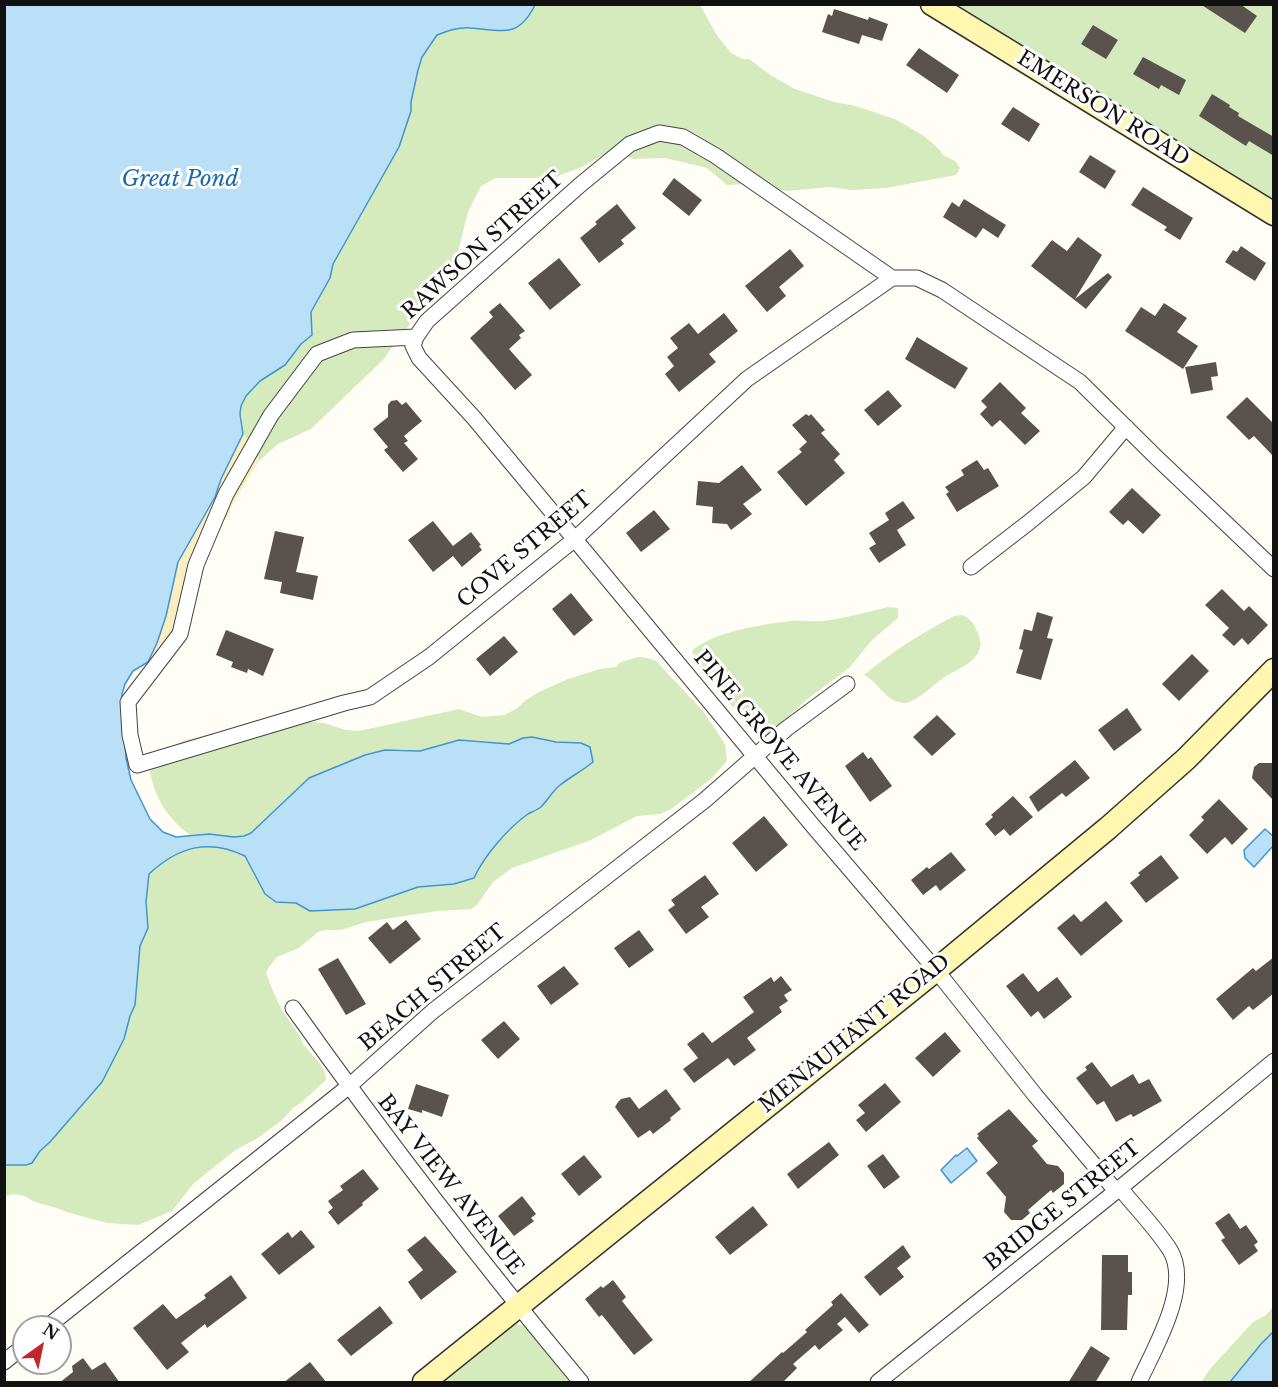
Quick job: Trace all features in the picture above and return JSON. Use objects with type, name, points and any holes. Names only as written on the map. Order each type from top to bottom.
[{"type":"main road","name":"EMERSON ROAD","points":[[932,4],[1274,214]]},
{"type":"main road","name":"MENAUHANT ROAD","points":[[424,1383],[936,970],[1108,828],[1186,759],[1274,670]]},
{"type":"street","name":"RAWSON STREET","points":[[137,765],[130,735],[128,702],[180,634],[196,566],[226,494],[271,415],[317,354],[353,340],[417,337],[427,321],[580,185],[630,144],[659,134],[683,137],[716,156],[891,278]]},
{"type":"street","points":[[891,278],[917,278],[942,290],[1080,382],[1165,467],[1274,569]]},
{"type":"street","name":"COVE STREET","points":[[137,765],[333,706],[370,698],[429,657],[575,539],[747,380],[891,278]]},
{"type":"street","name":"PINE GROVE AVENUE","points":[[417,337],[413,346],[419,358],[474,418],[936,970],[1035,1095],[1170,1250],[1176,1275],[1172,1306],[1139,1383]]},
{"type":"street","points":[[971,567],[1084,477],[1126,427]]},
{"type":"street","name":"BEACH STREET","points":[[62,1315],[348,1087],[433,1011],[705,800],[786,729],[847,684]]},
{"type":"street","name":"BAY VIEW AVENUE","points":[[293,1008],[348,1087],[518,1307],[580,1383]]},
{"type":"street","name":"BRIDGE STREET","points":[[878,1383],[1118,1190],[1274,1060]]},
{"type":"green space","points":[[535,5],[700,5],[718,37],[731,53],[743,59],[749,59],[795,89],[895,119],[924,136],[943,155],[955,161],[960,168],[956,175],[886,188],[852,190],[830,187],[787,191],[744,184],[727,185],[707,168],[665,158],[633,159],[620,154],[603,155],[582,167],[553,178],[496,178],[481,186],[468,212],[455,264],[441,277],[385,358],[311,429],[278,444],[259,461],[253,446],[243,434],[241,406],[250,390],[279,369],[312,335],[311,312],[330,278],[333,264],[399,147],[411,111],[422,57],[437,35],[466,28],[508,30],[522,23]]},
{"type":"green space","points":[[949,5],[1273,5],[1273,205]]},
{"type":"green space","points":[[888,607],[898,608],[898,618],[872,640],[849,668],[805,701],[768,736],[761,736],[728,702],[715,683],[705,676],[695,661],[692,651],[712,639],[739,630],[792,621],[832,620]]},
{"type":"green space","points":[[962,615],[977,631],[980,649],[971,661],[918,697],[908,703],[897,702],[864,675],[918,636],[954,616]]},
{"type":"green space","points":[[638,657],[656,661],[703,711],[725,744],[727,761],[711,779],[671,809],[660,814],[637,816],[591,840],[512,868],[493,882],[477,905],[471,909],[437,911],[366,922],[341,930],[325,930],[318,932],[299,948],[277,957],[266,973],[273,991],[281,1009],[303,1044],[321,1065],[326,1080],[282,1120],[258,1138],[234,1151],[193,1184],[172,1211],[138,1225],[107,1223],[37,1203],[22,1195],[5,1196],[5,1165],[32,1163],[39,1151],[89,1098],[124,1039],[129,1016],[135,1005],[140,946],[148,928],[146,902],[149,874],[160,865],[171,857],[194,848],[219,847],[245,856],[265,894],[276,902],[296,903],[310,911],[355,909],[418,887],[454,884],[474,878],[490,851],[505,835],[521,820],[541,807],[559,786],[593,761],[574,742],[523,738],[509,744],[459,740],[420,751],[402,749],[365,755],[309,778],[251,833],[231,837],[208,834],[190,835],[162,806],[154,788],[149,767],[170,748],[183,741],[210,734],[300,721],[324,723],[346,730],[359,731],[459,709],[482,717],[504,715],[539,692],[568,679],[600,669],[616,667],[621,662]]},
{"type":"green space","points":[[1273,1307],[1273,1332],[1230,1382],[1201,1382],[1253,1322],[1266,1315]]},
{"type":"green space","points":[[510,1325],[524,1325],[529,1329],[573,1382],[439,1382]]},
{"type":"sand","points":[[243,434],[253,446],[259,461],[233,503],[228,516],[214,531],[172,658],[162,669],[149,672],[148,662],[157,643],[178,562],[215,497],[221,479]]},
{"type":"water","name":"Great Pond","points":[[5,5],[535,5],[529,16],[516,28],[501,31],[462,28],[437,35],[422,57],[411,111],[399,147],[333,264],[330,278],[311,312],[312,335],[301,344],[285,365],[260,381],[246,396],[241,406],[243,434],[221,479],[215,497],[178,562],[166,616],[157,643],[148,662],[133,671],[125,684],[122,694],[126,758],[131,780],[150,819],[163,832],[176,837],[209,834],[244,836],[251,833],[309,778],[365,755],[385,750],[420,751],[459,740],[509,744],[532,737],[556,742],[581,743],[590,747],[593,762],[559,786],[541,807],[528,814],[513,827],[490,852],[474,878],[454,884],[418,887],[355,909],[310,911],[296,903],[276,902],[265,894],[245,856],[231,850],[218,847],[194,848],[171,857],[149,874],[146,902],[148,928],[140,946],[135,1005],[124,1039],[102,1082],[32,1163],[26,1165],[5,1165]]},
{"type":"water","points":[[1265,829],[1273,836],[1273,846],[1254,867],[1245,858],[1244,850]]},
{"type":"water","points":[[967,1148],[977,1161],[951,1183],[941,1170]]},
{"type":"water","points":[[1273,1332],[1273,1382],[1230,1382],[1261,1344]]},
{"type":"building","points":[[1200,4],[1240,4],[1257,16],[1245,33]]},
{"type":"building","points":[[834,9],[888,24],[882,41],[862,35],[859,44],[822,32],[828,14],[832,16]]},
{"type":"building","points":[[1093,25],[1118,40],[1106,59],[1081,44]]},
{"type":"building","points":[[919,48],[959,75],[947,93],[906,65]]},
{"type":"building","points":[[1143,57],[1186,80],[1179,95],[1161,85],[1159,89],[1133,74]]},
{"type":"building","points":[[1212,94],[1230,105],[1229,107],[1239,113],[1238,116],[1274,137],[1274,156],[1249,141],[1246,146],[1199,116]]},
{"type":"building","points":[[1013,107],[1040,124],[1029,142],[1001,124]]},
{"type":"building","points":[[1090,155],[1116,171],[1105,189],[1079,172]]},
{"type":"building","points":[[674,178],[702,200],[689,216],[662,194]]},
{"type":"building","points":[[1143,187],[1193,218],[1180,240],[1164,230],[1167,227],[1131,205]]},
{"type":"building","points":[[964,199],[1006,225],[998,238],[983,228],[976,238],[943,217],[952,202],[959,207]]},
{"type":"building","points":[[617,204],[636,228],[621,240],[624,244],[599,263],[580,238]]},
{"type":"building","points":[[1078,237],[1102,255],[1075,299],[1108,273],[1112,277],[1086,309],[1031,266],[1052,240],[1067,251]]},
{"type":"building","points":[[1241,246],[1266,263],[1255,281],[1225,262],[1233,250],[1237,252]]},
{"type":"building","points":[[790,249],[804,266],[779,287],[786,296],[767,312],[745,286]]},
{"type":"building","points":[[559,258],[581,285],[550,310],[528,283]]},
{"type":"building","points":[[500,303],[525,331],[519,335],[521,338],[509,349],[532,375],[515,390],[470,338],[493,317],[489,312]]},
{"type":"building","points":[[1164,303],[1187,318],[1177,332],[1198,346],[1183,369],[1125,331],[1141,307],[1155,316]]},
{"type":"building","points":[[724,313],[738,331],[709,354],[716,362],[679,392],[665,374],[674,366],[667,357],[678,348],[670,338],[689,323],[698,334]]},
{"type":"building","points":[[917,337],[968,368],[955,389],[905,359]]},
{"type":"building","points":[[1216,362],[1218,376],[1211,377],[1213,390],[1191,394],[1185,367]]},
{"type":"building","points":[[1000,382],[1026,408],[1021,413],[1040,431],[1025,445],[1000,420],[992,427],[980,414],[987,407],[981,401]]},
{"type":"building","points":[[888,390],[902,406],[878,426],[864,410]]},
{"type":"building","points":[[1247,397],[1274,424],[1274,457],[1254,436],[1249,440],[1226,417]]},
{"type":"building","points":[[397,400],[402,405],[406,402],[422,421],[404,436],[408,441],[404,443],[418,459],[403,472],[384,450],[388,447],[373,429],[388,417],[388,405],[391,401]]},
{"type":"building","points":[[806,414],[809,416],[811,414],[825,430],[821,433],[840,454],[834,460],[845,473],[806,506],[777,472],[802,452],[799,449],[807,442],[792,425]]},
{"type":"building","points":[[977,460],[984,470],[988,468],[999,486],[957,512],[946,494],[949,492],[945,487],[964,475],[961,470]]},
{"type":"building","points":[[742,465],[762,490],[743,504],[752,514],[731,530],[727,524],[712,523],[713,507],[696,505],[698,481],[719,483]]},
{"type":"building","points":[[1132,488],[1161,515],[1143,534],[1128,520],[1123,525],[1109,512]]},
{"type":"building","points":[[903,501],[915,518],[897,530],[906,545],[879,563],[869,548],[876,544],[869,533],[889,520],[885,513]]},
{"type":"building","points":[[654,510],[670,529],[641,552],[626,533]]},
{"type":"building","points":[[433,521],[453,546],[471,532],[482,550],[462,567],[453,556],[433,572],[408,540]]},
{"type":"building","points":[[275,531],[304,537],[296,572],[318,576],[313,600],[280,593],[282,582],[264,579]]},
{"type":"building","points":[[1222,589],[1244,611],[1249,606],[1268,625],[1248,645],[1242,638],[1234,646],[1222,635],[1229,628],[1205,605]]},
{"type":"building","points":[[571,593],[593,620],[574,636],[552,609]]},
{"type":"building","points":[[1037,612],[1053,617],[1047,638],[1053,639],[1041,680],[1016,673],[1023,650],[1019,649],[1024,629],[1032,631]]},
{"type":"building","points":[[226,630],[274,649],[263,676],[248,669],[247,673],[231,667],[233,662],[216,655]]},
{"type":"building","points":[[504,636],[518,652],[490,676],[476,659]]},
{"type":"building","points":[[1192,654],[1209,671],[1179,701],[1162,684]]},
{"type":"building","points":[[1127,708],[1142,730],[1114,751],[1098,730]]},
{"type":"building","points":[[937,715],[956,734],[932,756],[913,737]]},
{"type":"building","points":[[863,752],[868,759],[871,757],[892,786],[870,802],[845,766]]},
{"type":"building","points":[[1075,760],[1090,778],[1066,797],[1062,793],[1038,812],[1029,797]]},
{"type":"building","points":[[1259,763],[1274,763],[1274,801],[1252,778],[1254,767]]},
{"type":"building","points":[[1013,796],[1033,817],[1010,836],[1004,829],[995,836],[985,824],[993,817],[991,815]]},
{"type":"building","points":[[1219,799],[1248,829],[1232,845],[1225,837],[1207,854],[1189,835],[1204,820],[1201,817]]},
{"type":"building","points":[[764,816],[788,845],[756,872],[732,843]]},
{"type":"building","points":[[951,852],[966,870],[940,891],[936,885],[923,895],[911,880]]},
{"type":"building","points":[[1161,855],[1179,878],[1146,903],[1130,883],[1140,875],[1138,873]]},
{"type":"building","points":[[705,875],[719,894],[701,907],[709,917],[686,934],[668,910],[675,905],[671,900]]},
{"type":"building","points":[[1106,901],[1123,921],[1081,956],[1057,928],[1074,914],[1081,922]]},
{"type":"building","points":[[406,920],[421,939],[390,964],[368,938],[387,922],[393,930]]},
{"type":"building","points":[[639,930],[654,950],[629,968],[614,948]]},
{"type":"building","points":[[1274,957],[1274,993],[1253,1010],[1249,1006],[1233,1020],[1216,999],[1253,968],[1256,971]]},
{"type":"building","points":[[338,958],[366,1004],[346,1015],[318,969]]},
{"type":"building","points":[[564,966],[579,984],[551,1005],[537,986]]},
{"type":"building","points":[[1023,973],[1038,992],[1057,977],[1072,997],[1044,1019],[1038,1011],[1031,1017],[1006,986]]},
{"type":"building","points":[[781,976],[792,990],[784,995],[788,1001],[779,1007],[782,1012],[747,1038],[756,1050],[734,1066],[728,1058],[694,1083],[683,1069],[698,1058],[687,1044],[703,1032],[712,1043],[754,1012],[743,997],[771,977],[774,982]]},
{"type":"building","points":[[504,1021],[520,1039],[498,1059],[481,1040]]},
{"type":"building","points":[[945,1032],[961,1051],[933,1077],[915,1058]]},
{"type":"building","points":[[1092,1062],[1111,1087],[1133,1074],[1139,1084],[1149,1079],[1162,1101],[1133,1117],[1131,1114],[1116,1122],[1104,1101],[1097,1105],[1076,1078],[1087,1070],[1085,1067]]},
{"type":"building","points":[[885,1083],[901,1102],[866,1132],[856,1120],[865,1113],[858,1105]]},
{"type":"building","points":[[416,1084],[449,1095],[442,1117],[422,1110],[422,1113],[408,1109]]},
{"type":"building","points":[[666,1089],[681,1109],[653,1134],[650,1130],[638,1138],[615,1107],[621,1099],[630,1097],[639,1109]]},
{"type":"building","points":[[1009,1109],[1038,1141],[1032,1146],[1047,1164],[1058,1166],[1064,1173],[1064,1184],[1053,1193],[1051,1190],[1028,1210],[1030,1213],[1022,1220],[1011,1220],[1004,1212],[1006,1197],[986,1173],[998,1163],[977,1138],[979,1136],[977,1134]]},
{"type":"building","points":[[829,1142],[839,1155],[798,1189],[787,1174]]},
{"type":"building","points":[[883,1154],[900,1177],[884,1189],[867,1166]]},
{"type":"building","points":[[584,1155],[602,1177],[579,1196],[561,1174]]},
{"type":"building","points":[[363,1169],[379,1189],[338,1225],[328,1212],[333,1208],[328,1201],[343,1190],[340,1186]]},
{"type":"building","points":[[522,1196],[536,1214],[531,1218],[534,1221],[514,1236],[498,1216]]},
{"type":"building","points":[[753,1206],[768,1225],[730,1255],[715,1237]]},
{"type":"building","points":[[1229,1213],[1240,1229],[1246,1225],[1258,1242],[1254,1245],[1258,1251],[1239,1265],[1221,1240],[1225,1238],[1215,1223]]},
{"type":"building","points":[[301,1230],[315,1247],[279,1275],[261,1254],[288,1232],[292,1238]]},
{"type":"building","points":[[425,1236],[457,1272],[421,1300],[408,1282],[423,1270],[407,1250]]},
{"type":"building","points":[[903,1245],[911,1257],[897,1268],[904,1277],[880,1296],[864,1277]]},
{"type":"building","points":[[1102,1255],[1128,1255],[1128,1272],[1132,1272],[1132,1295],[1128,1295],[1127,1330],[1101,1330]]},
{"type":"building","points":[[231,1275],[247,1298],[207,1328],[205,1324],[181,1343],[189,1352],[167,1370],[133,1328],[163,1304],[176,1319],[206,1298],[204,1295]]},
{"type":"building","points":[[613,1280],[626,1297],[622,1301],[653,1340],[634,1355],[602,1315],[599,1317],[585,1299]]},
{"type":"building","points":[[841,1293],[869,1325],[859,1333],[845,1317],[837,1324],[843,1330],[819,1350],[815,1345],[793,1364],[797,1368],[782,1383],[748,1383],[807,1332],[805,1330],[833,1305],[831,1302]]},
{"type":"building","points":[[380,1306],[393,1323],[351,1356],[337,1340]]},
{"type":"building","points":[[1091,1346],[1110,1358],[1095,1383],[1068,1383]]},
{"type":"building","points":[[83,1358],[92,1370],[105,1362],[120,1383],[59,1383],[72,1375],[72,1366]]},
{"type":"building","points":[[310,1362],[327,1383],[283,1383]]}]
